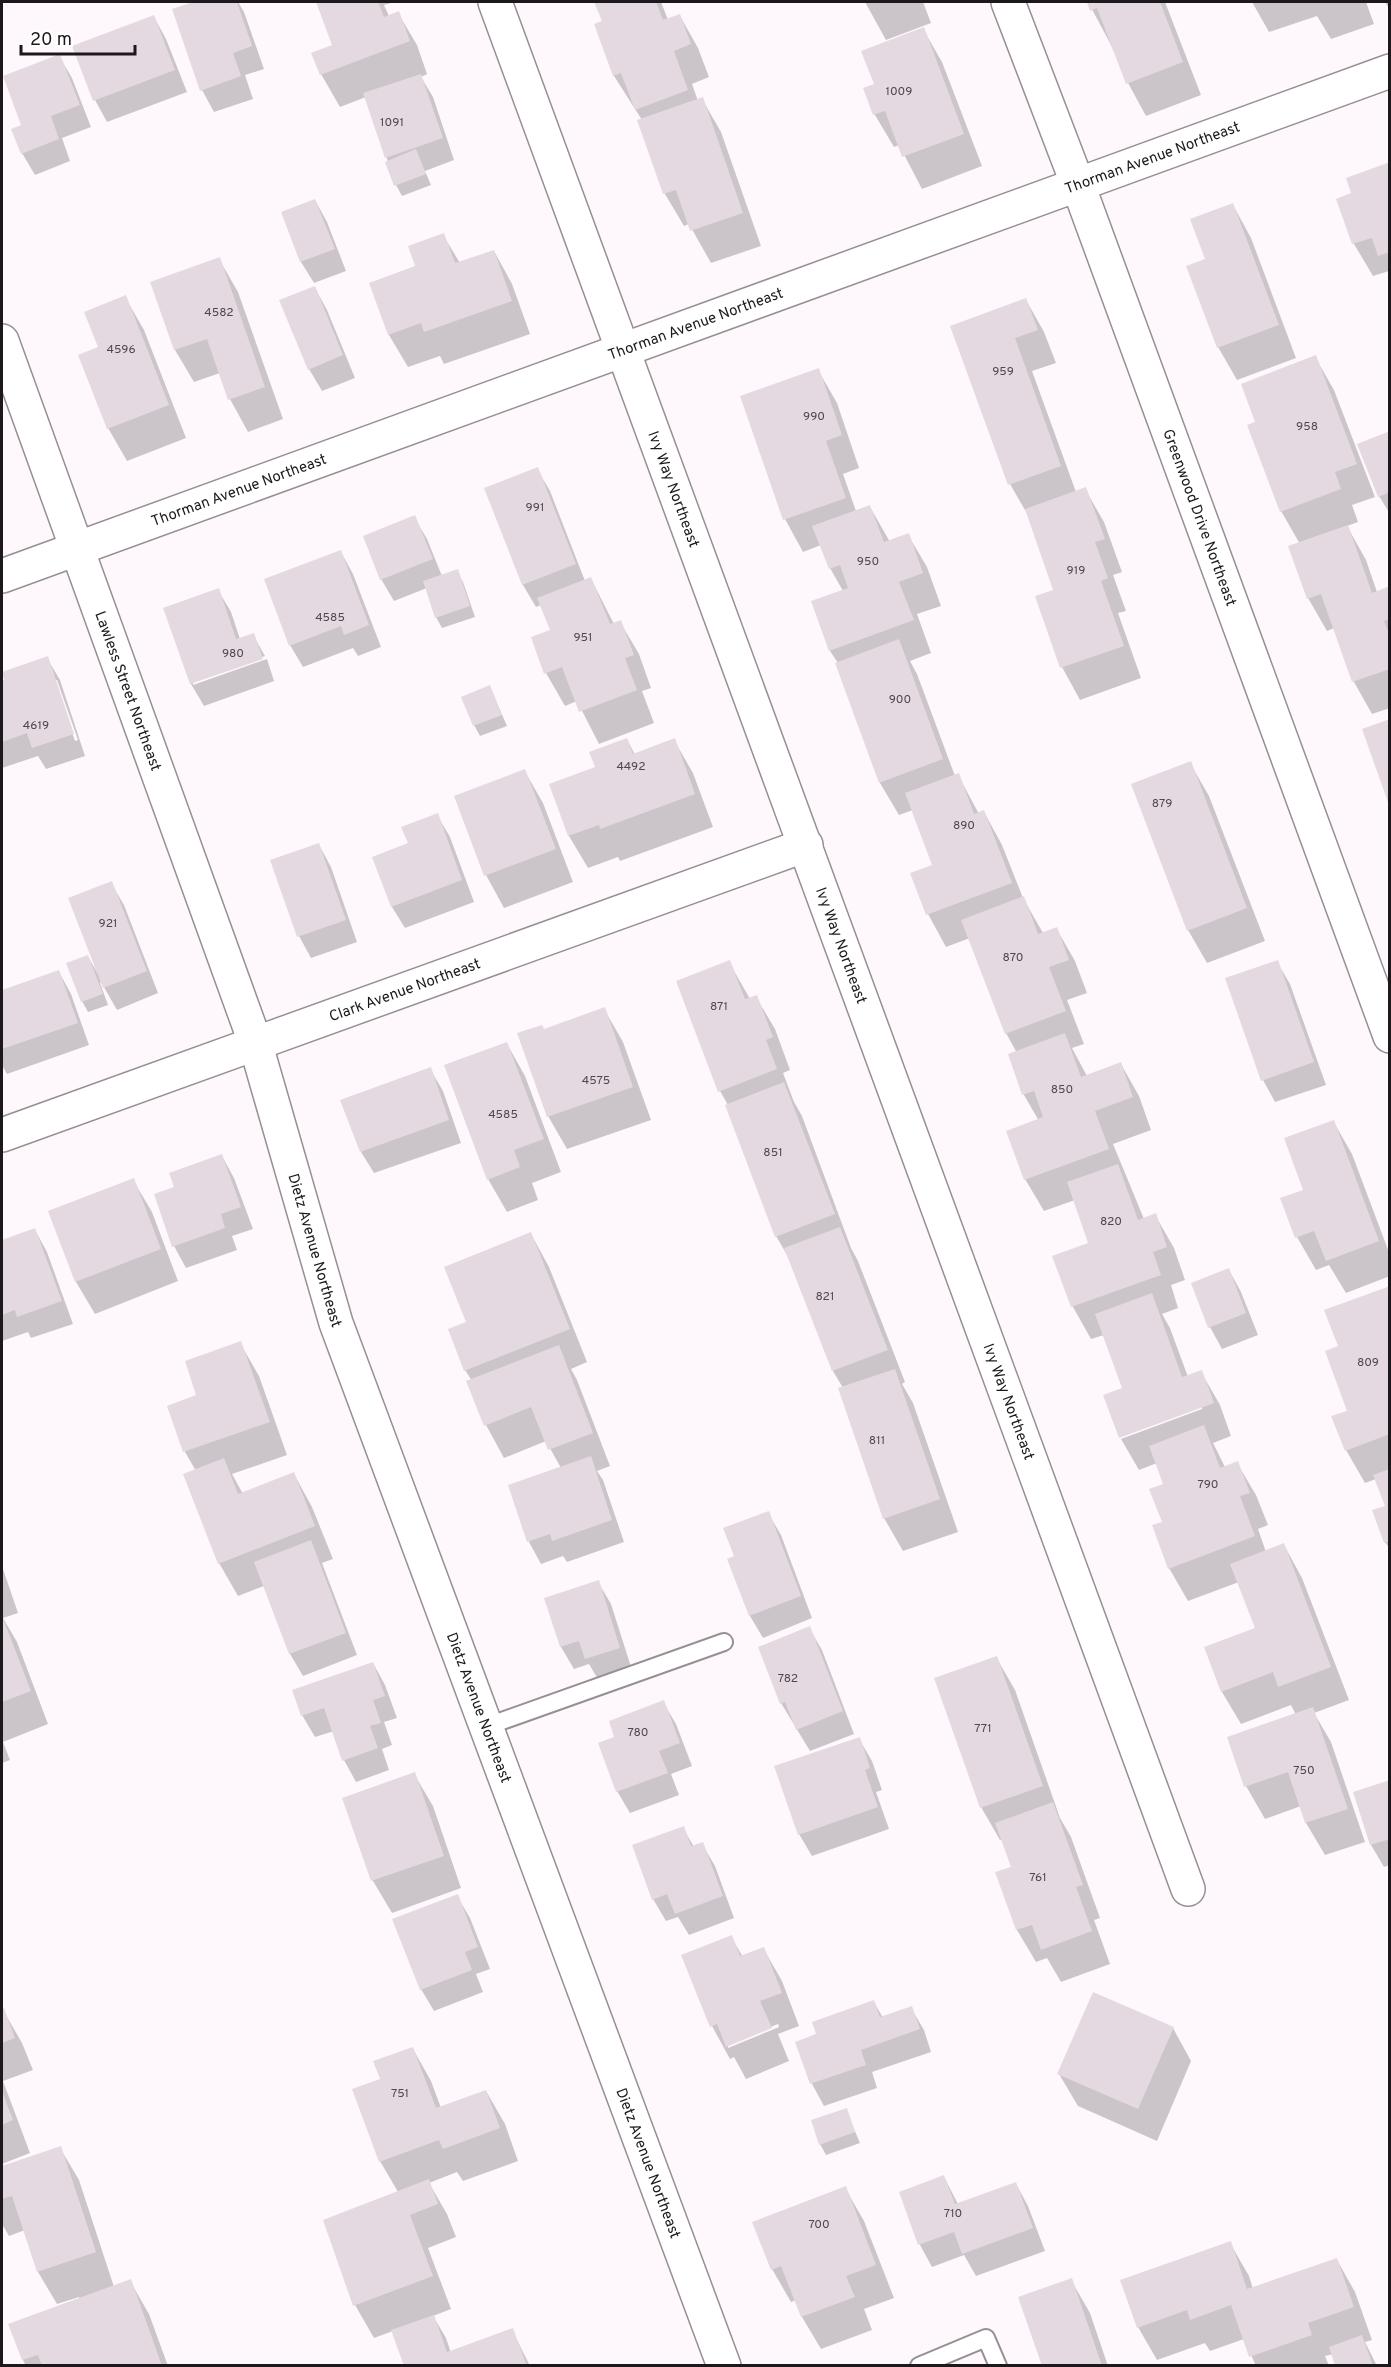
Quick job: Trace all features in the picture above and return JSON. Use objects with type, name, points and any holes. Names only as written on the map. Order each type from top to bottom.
[{"type":"street","name":"Ivy Way Northeast","points":[[495,2],[1188,1889]]},
{"type":"street","name":"Greenwood Drive Northeast","points":[[1008,2],[1078,185],[1389,1036]]},
{"type":"street","name":"Thorman Avenue Northeast","points":[[2,576],[1389,71]]},
{"type":"street","name":"Lawless Street Northeast","points":[[2,341],[255,1042]]},
{"type":"street","name":"Clark Avenue Northeast","points":[[2,1135],[806,845]]},
{"type":"street","name":"Dietz Avenue Northeast","points":[[255,1042],[336,1323],[724,2366]]},
{"type":"lane","points":[[486,1727],[724,1642]]},
{"type":"lane","points":[[919,2366],[986,2338],[998,2366]]},
{"type":"building","points":[[193,2],[237,2],[252,46],[233,53],[241,76],[200,91],[172,9]]},
{"type":"building","points":[[316,2],[378,2],[384,17],[399,11],[410,41],[320,75],[311,53],[332,45]]},
{"type":"building","points":[[594,2],[656,2],[663,20],[680,14],[691,44],[674,51],[688,90],[635,110],[621,73],[613,76],[594,24],[602,21]]},
{"type":"building","points":[[1087,2],[1160,2],[1183,62],[1126,84],[1097,8],[1090,11]]},
{"type":"building","points":[[154,15],[175,70],[93,101],[72,46]]},
{"type":"building","points":[[924,27],[964,134],[902,157],[885,111],[873,115],[863,88],[874,84],[861,51]]},
{"type":"building","points":[[60,54],[80,105],[51,116],[59,139],[21,154],[11,129],[21,125],[3,76]]},
{"type":"building","points":[[421,74],[443,138],[385,158],[363,93]]},
{"type":"building","points":[[703,97],[743,213],[690,231],[676,190],[663,194],[637,120]]},
{"type":"building","points":[[416,149],[426,174],[394,186],[385,162]]},
{"type":"building","points":[[1390,162],[1390,252],[1378,256],[1372,238],[1352,244],[1336,199],[1351,193],[1346,178]]},
{"type":"building","points":[[315,199],[335,249],[300,262],[281,212]]},
{"type":"building","points":[[1233,203],[1279,325],[1217,348],[1186,266],[1205,259],[1190,219]]},
{"type":"building","points":[[444,233],[455,263],[494,250],[512,301],[424,332],[421,323],[388,335],[369,283],[415,266],[408,246]]},
{"type":"building","points":[[220,257],[265,387],[228,400],[207,339],[174,350],[150,282]]},
{"type":"building","points":[[315,286],[343,355],[308,370],[279,300]]},
{"type":"building","points":[[126,295],[169,405],[107,429],[78,355],[98,347],[84,312]]},
{"type":"building","points":[[1026,298],[1038,330],[1015,338],[1061,466],[1008,485],[950,326]]},
{"type":"building","points":[[1316,355],[1357,464],[1335,472],[1341,489],[1280,512],[1247,425],[1255,422],[1241,384]]},
{"type":"building","points":[[819,368],[842,435],[826,441],[846,498],[783,520],[740,396]]},
{"type":"building","points":[[1390,431],[1390,492],[1378,497],[1357,444]]},
{"type":"building","points":[[538,467],[576,564],[522,585],[484,488]]},
{"type":"building","points":[[1086,487],[1105,539],[1095,542],[1108,578],[1101,581],[1124,646],[1060,668],[1035,596],[1053,590],[1025,509]]},
{"type":"building","points":[[870,505],[884,542],[909,533],[923,573],[899,582],[914,620],[829,651],[811,601],[848,588],[840,565],[829,569],[812,526]]},
{"type":"building","points":[[415,515],[433,559],[380,580],[363,536]]},
{"type":"building","points":[[1348,525],[1372,593],[1390,586],[1390,619],[1384,621],[1390,636],[1390,669],[1352,682],[1321,594],[1307,599],[1288,546]]},
{"type":"building","points":[[341,550],[369,625],[344,635],[341,626],[289,646],[264,579]]},
{"type":"building","points":[[458,569],[470,606],[435,618],[423,581]]},
{"type":"building","points":[[591,577],[610,624],[621,620],[634,655],[625,658],[637,690],[579,712],[562,667],[544,674],[531,637],[550,630],[537,598]]},
{"type":"building","points":[[219,588],[236,639],[254,633],[263,659],[190,684],[163,608]]},
{"type":"building","points":[[899,639],[943,759],[879,783],[835,663]]},
{"type":"building","points":[[48,656],[74,734],[32,748],[27,733],[2,742],[2,681],[4,680],[2,672]]},
{"type":"building","points":[[490,685],[502,715],[473,726],[461,697]]},
{"type":"building","points":[[1390,719],[1390,805],[1389,805],[1362,729]]},
{"type":"building","points":[[627,738],[633,754],[675,738],[695,794],[600,829],[599,825],[568,836],[549,784],[595,767],[589,752]]},
{"type":"building","points":[[1191,761],[1247,908],[1187,931],[1131,784]]},
{"type":"building","points":[[525,769],[556,849],[484,876],[454,796]]},
{"type":"building","points":[[959,773],[974,814],[984,810],[1012,883],[926,915],[910,873],[932,865],[905,793]]},
{"type":"building","points":[[438,813],[462,880],[391,907],[372,857],[408,843],[401,827]]},
{"type":"building","points":[[319,843],[346,920],[297,937],[270,860]]},
{"type":"building","points":[[112,881],[147,971],[103,988],[68,898]]},
{"type":"building","points":[[1024,896],[1038,934],[1057,927],[1069,960],[1049,967],[1066,1011],[1005,1034],[961,920]]},
{"type":"building","points":[[88,955],[103,994],[81,1002],[66,963]]},
{"type":"building","points":[[730,960],[745,999],[757,995],[773,1037],[766,1040],[777,1069],[718,1092],[676,981]]},
{"type":"building","points":[[1278,960],[1314,1062],[1261,1081],[1225,978]]},
{"type":"building","points":[[59,970],[78,1023],[2,1049],[2,990]]},
{"type":"building","points":[[605,1007],[633,1087],[547,1117],[517,1033],[542,1025],[544,1029]]},
{"type":"building","points":[[1065,1033],[1081,1077],[1121,1062],[1133,1097],[1095,1111],[1109,1149],[1024,1180],[1006,1131],[1043,1117],[1034,1091],[1022,1095],[1008,1054]]},
{"type":"building","points":[[507,1042],[544,1139],[514,1150],[520,1167],[487,1180],[444,1065]]},
{"type":"building","points":[[431,1067],[449,1120],[360,1152],[340,1100]]},
{"type":"building","points":[[784,1082],[835,1214],[775,1237],[725,1105]]},
{"type":"building","points":[[1334,1120],[1379,1241],[1326,1261],[1314,1231],[1295,1238],[1280,1198],[1303,1190],[1284,1138]]},
{"type":"building","points":[[222,1154],[241,1207],[221,1214],[225,1228],[172,1247],[154,1194],[174,1187],[169,1173]]},
{"type":"building","points":[[1118,1164],[1138,1220],[1156,1213],[1167,1247],[1153,1252],[1161,1275],[1071,1307],[1052,1256],[1088,1243],[1067,1182]]},
{"type":"building","points":[[134,1178],[161,1249],[75,1282],[48,1211]]},
{"type":"building","points":[[840,1227],[888,1350],[832,1371],[784,1248]]},
{"type":"building","points":[[35,1228],[62,1301],[17,1317],[15,1310],[2,1315],[2,1240]]},
{"type":"building","points":[[531,1232],[570,1329],[464,1371],[448,1329],[466,1322],[444,1267]]},
{"type":"building","points":[[1229,1268],[1246,1313],[1208,1328],[1191,1283]]},
{"type":"building","points":[[1390,1286],[1390,1434],[1345,1451],[1331,1416],[1347,1411],[1325,1351],[1338,1346],[1324,1310]]},
{"type":"building","points":[[1152,1293],[1182,1377],[1202,1370],[1214,1403],[1119,1438],[1103,1395],[1122,1388],[1095,1314]]},
{"type":"building","points":[[241,1341],[270,1422],[183,1452],[167,1406],[196,1395],[185,1361]]},
{"type":"building","points":[[559,1345],[593,1433],[548,1450],[531,1407],[484,1426],[466,1381]]},
{"type":"building","points":[[895,1369],[940,1499],[883,1519],[838,1388]]},
{"type":"building","points":[[1204,1425],[1220,1468],[1238,1461],[1250,1493],[1240,1496],[1255,1536],[1168,1569],[1152,1525],[1162,1522],[1149,1489],[1163,1484],[1149,1446]]},
{"type":"building","points":[[591,1456],[612,1520],[552,1541],[550,1534],[527,1542],[508,1485]]},
{"type":"building","points":[[224,1458],[238,1494],[294,1472],[315,1526],[218,1564],[183,1474]]},
{"type":"building","points":[[1390,1469],[1390,1541],[1384,1543],[1372,1510],[1385,1506],[1373,1475]]},
{"type":"building","points":[[769,1511],[801,1596],[749,1616],[727,1559],[734,1556],[723,1528]]},
{"type":"building","points":[[311,1540],[346,1633],[289,1654],[254,1562]]},
{"type":"building","points":[[1284,1543],[1331,1667],[1278,1687],[1273,1672],[1221,1692],[1204,1647],[1255,1628],[1230,1564]]},
{"type":"building","points":[[599,1580],[620,1648],[585,1659],[579,1641],[560,1647],[544,1598]]},
{"type":"building","points":[[2,1616],[31,1691],[2,1702]]},
{"type":"building","points":[[810,1626],[843,1711],[796,1730],[785,1702],[780,1704],[758,1647]]},
{"type":"building","points":[[997,1656],[1043,1786],[980,1808],[934,1678]]},
{"type":"building","points":[[373,1662],[385,1696],[373,1700],[381,1723],[370,1726],[378,1748],[342,1761],[324,1708],[301,1716],[292,1690]]},
{"type":"building","points":[[664,1700],[680,1743],[659,1751],[668,1773],[616,1792],[598,1743],[614,1737],[609,1721]]},
{"type":"building","points":[[1313,1707],[1348,1809],[1305,1823],[1288,1772],[1244,1787],[1227,1737]]},
{"type":"building","points":[[860,1737],[870,1768],[865,1770],[878,1807],[798,1835],[774,1766]]},
{"type":"building","points":[[415,1772],[444,1856],[371,1881],[342,1798]]},
{"type":"building","points":[[1390,1780],[1390,1839],[1370,1845],[1353,1792]]},
{"type":"building","points":[[1053,1802],[1083,1885],[1076,1887],[1092,1931],[1041,1950],[1032,1925],[1016,1930],[995,1872],[1011,1867],[995,1823]]},
{"type":"building","points":[[684,1826],[691,1846],[703,1842],[723,1896],[675,1914],[667,1894],[652,1900],[632,1845]]},
{"type":"building","points":[[458,1894],[478,1947],[465,1952],[472,1970],[420,1990],[392,1919]]},
{"type":"building","points":[[732,1935],[740,1956],[764,1947],[782,1993],[760,2001],[772,2028],[726,2047],[717,2024],[710,2027],[681,1955]]},
{"type":"building","points":[[1093,1992],[1174,2027],[1138,2109],[1057,2074]]},
{"type":"building","points":[[874,2000],[880,2017],[912,2006],[920,2029],[861,2050],[866,2065],[810,2084],[795,2042],[816,2034],[812,2022]]},
{"type":"building","points":[[4,2008],[15,2038],[2,2043],[2,2009]]},
{"type":"building","points":[[413,2047],[436,2108],[486,2090],[500,2128],[443,2149],[439,2140],[379,2162],[352,2089],[380,2079],[373,2061]]},
{"type":"building","points":[[2,2091],[13,2120],[2,2125]]},
{"type":"building","points":[[847,2108],[855,2132],[819,2145],[811,2120]]},
{"type":"building","points":[[61,2146],[96,2252],[37,2272],[12,2196],[2,2199],[2,2166]]},
{"type":"building","points":[[944,2175],[955,2204],[1016,2182],[1033,2228],[962,2254],[954,2232],[918,2245],[899,2192]]},
{"type":"building","points":[[429,2179],[438,2204],[410,2215],[433,2276],[353,2306],[323,2220]]},
{"type":"building","points":[[846,2186],[876,2265],[846,2276],[855,2297],[801,2317],[781,2266],[771,2270],[752,2222]]},
{"type":"building","points":[[1231,2241],[1247,2289],[1337,2258],[1354,2307],[1308,2323],[1312,2335],[1249,2357],[1231,2305],[1190,2320],[1187,2310],[1137,2328],[1120,2280]]},
{"type":"building","points":[[1072,2278],[1102,2366],[1042,2366],[1018,2297]]},
{"type":"building","points":[[131,2279],[162,2366],[42,2366],[38,2355],[22,2360],[8,2324]]},
{"type":"building","points":[[434,2315],[447,2352],[513,2328],[527,2366],[404,2366],[391,2330]]},
{"type":"building","points":[[1362,2335],[1373,2366],[1335,2366],[1329,2347]]}]
